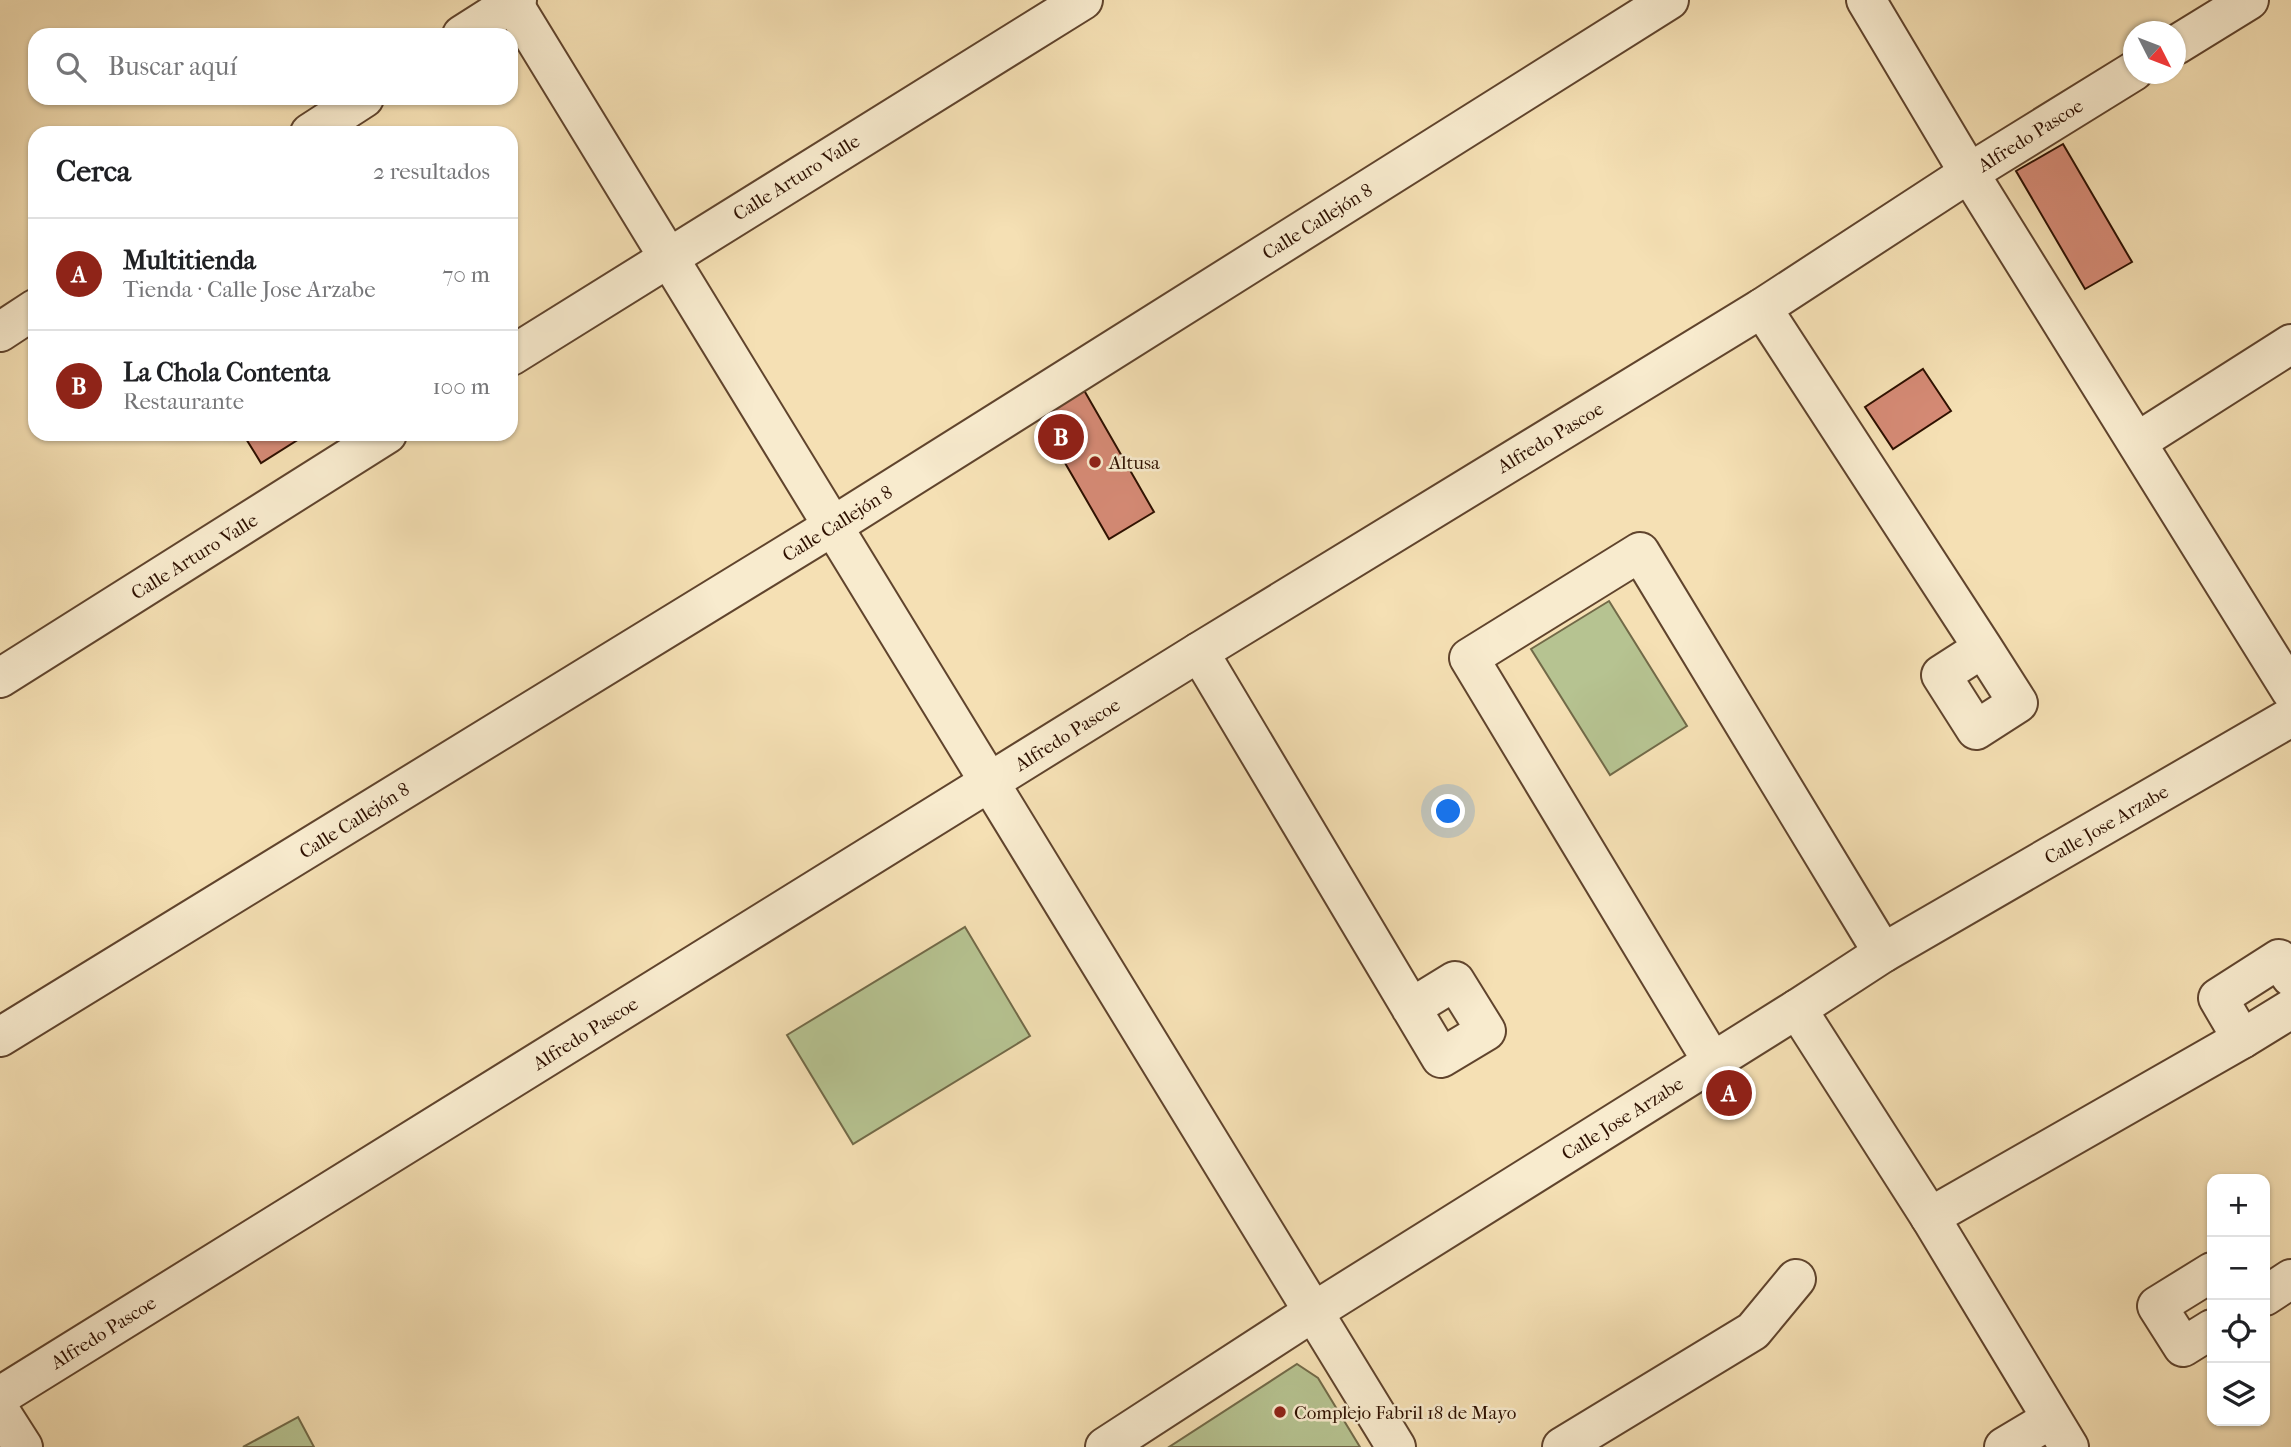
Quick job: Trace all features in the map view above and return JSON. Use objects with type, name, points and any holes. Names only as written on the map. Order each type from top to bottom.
[{"type":"street","name":"Calle Arturo Valle","points":[[518,352],[1083,0]]},
{"type":"street","name":"Calle Callejón 8","points":[[0,1037],[833,526],[1669,0]]},
{"type":"street","points":[[1866,0],[1969,173],[2291,691]]},
{"type":"street","points":[[2186,38],[2249,0]]},
{"type":"street","points":[[473,28],[514,1],[1396,1447]]},
{"type":"street","name":"Alfredo Pascoe","points":[[0,1396],[1199,652],[1762,308],[1969,173],[2123,77]]},
{"type":"street","points":[[321,126],[353,105]]},
{"type":"street","points":[[1762,308],[1983,648]]},
{"type":"street","points":[[0,332],[28,314]]},
{"type":"street","points":[[2137,442],[2291,344]]},
{"type":"street","name":"Calle Arturo Valle","points":[[0,678],[376,441]]},
{"type":"street","points":[[1712,1061],[1469,658],[1640,552],[1883,953]]},
{"type":"street","points":[[1199,652],[1411,1008]]},
{"type":"street","name":"Calle Jose Arzabe","points":[[1105,1447],[1883,953],[2291,717]]},
{"type":"street","points":[[2242,1039],[2218,998],[2279,959],[2291,977]]},
{"type":"street","points":[[1797,1009],[1930,1217],[2060,1433],[2004,1447]]},
{"type":"street","points":[[1930,1217],[2291,1009]]},
{"type":"street","points":[[2207,1275],[2157,1306],[2183,1347],[2207,1332]]},
{"type":"street","points":[[1562,1447],[1753,1331],[1796,1279]]},
{"type":"street","points":[[2270,1293],[2291,1279]]},
{"type":"street","points":[[0,1410],[23,1447]]},
{"type":"green space","points":[[1609,601],[1687,726],[1610,775],[1531,649]]},
{"type":"green space","points":[[965,927],[1030,1036],[853,1144],[787,1035]]},
{"type":"green space","name":"Complejo Fabril 18 de Mayo","points":[[1297,1364],[1318,1378],[1360,1447],[1169,1447]]},
{"type":"green space","points":[[298,1417],[314,1447],[243,1447]]},
{"type":"building","points":[[2063,144],[2132,262],[2085,289],[2016,171]]},
{"type":"building","points":[[1923,369],[1951,411],[1893,449],[1865,407]]},
{"type":"building","name":"Altusa","points":[[1081,385],[1154,512],[1109,539],[1035,411]]},
{"type":"building","points":[[247,441],[296,441],[261,463]]},
{"type":"place","name":"La Chola Contenta","points":[[1061,437]]},
{"type":"place","name":"Altusa","points":[[1095,462]]},
{"type":"place","name":"Multitienda","points":[[1729,1093]]},
{"type":"place","name":"Complejo Fabril 18 de Mayo","points":[[1280,1412]]}]
